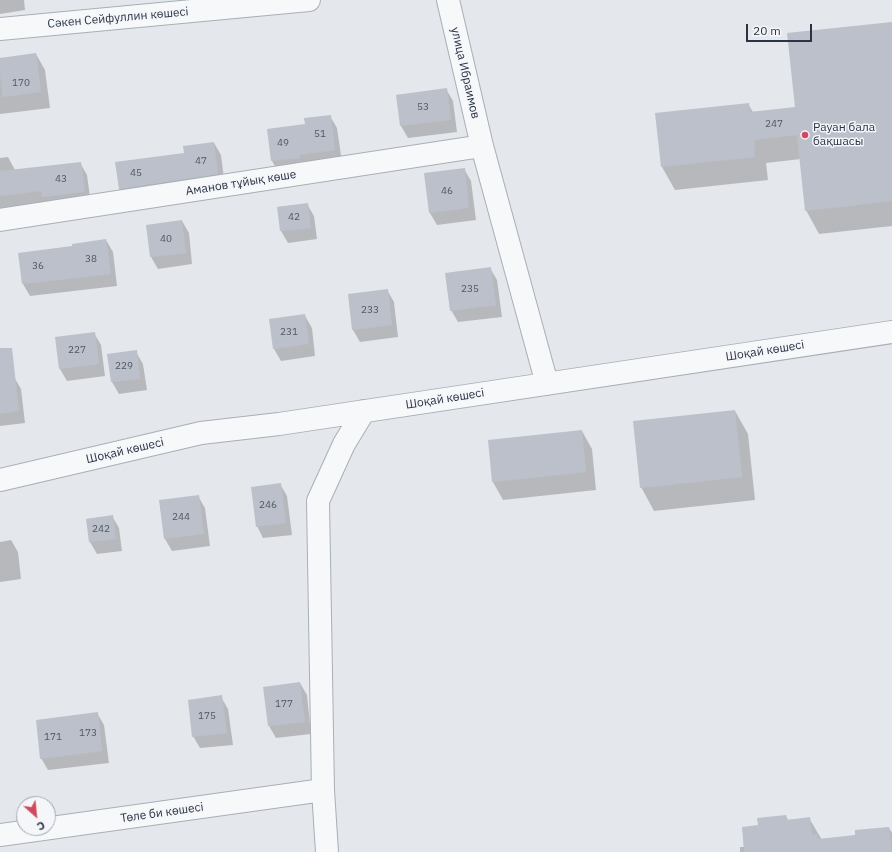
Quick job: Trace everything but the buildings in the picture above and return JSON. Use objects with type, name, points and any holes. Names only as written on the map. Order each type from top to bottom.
[{"type":"street","name":"Сәкен Сейфуллин көшесі","points":[[0,29],[309,0]]},
{"type":"street","name":"улица Ибраимов","points":[[448,0],[482,146],[547,384]]},
{"type":"street","name":"Аманов тұйық көше","points":[[0,220],[482,146]]},
{"type":"street","name":"Шоқай көшесі","points":[[0,480],[201,433],[279,424],[892,332]]},
{"type":"street","points":[[327,852],[323,790],[318,501],[344,444],[364,411]]},
{"type":"street","name":"Төле би көшесі","points":[[0,835],[323,790]]},
{"type":"place","name":"Рауан бала бақшасы","points":[[805,135]]}]
